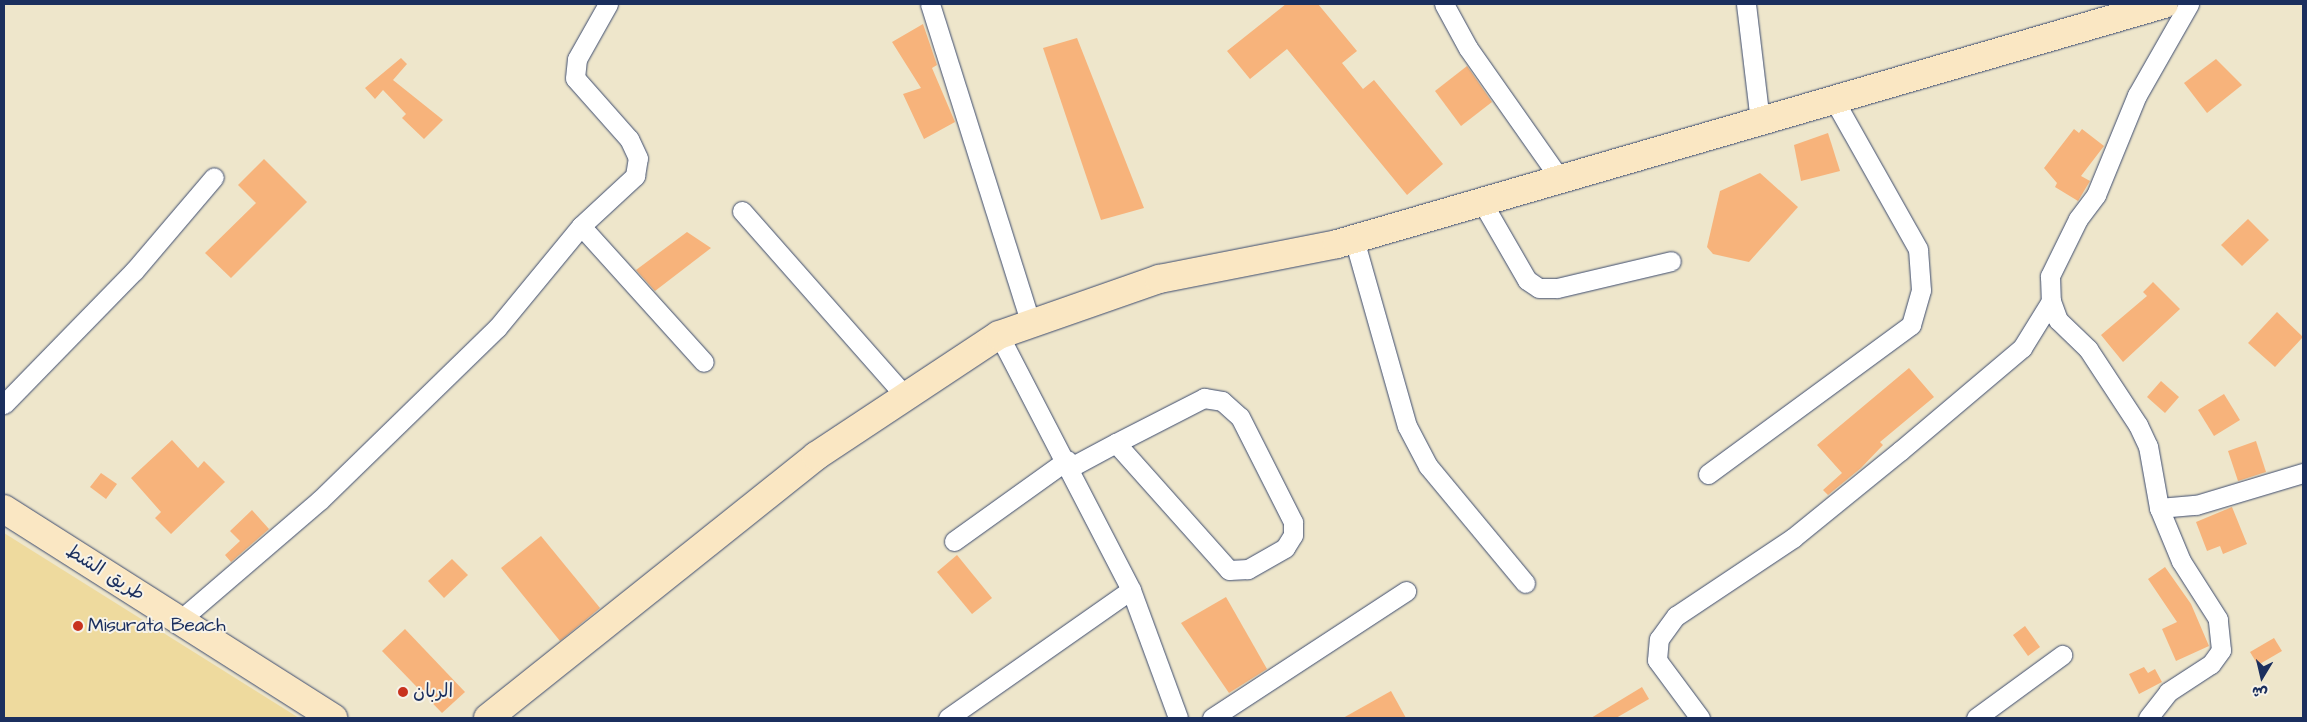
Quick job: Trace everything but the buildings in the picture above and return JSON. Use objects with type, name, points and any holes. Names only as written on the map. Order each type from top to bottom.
[{"type":"street","points":[[180,620],[320,500],[496,328],[581,226],[634,176],[638,158],[629,139],[575,78],[577,58],[608,4]]},
{"type":"street","points":[[930,4],[1030,322]]},
{"type":"street","points":[[1444,4],[1468,48],[1560,179]]},
{"type":"street","points":[[1746,4],[1760,121]]},
{"type":"street","points":[[488,718],[816,456],[904,395],[999,335],[1030,322],[1158,279],[1354,239],[2164,4]]},
{"type":"street","points":[[2148,718],[2168,692],[2211,664],[2221,650],[2218,619],[2181,561],[2159,508],[2138,425],[2088,349],[2058,320],[2051,301],[2050,276],[2078,219],[2096,195],[2137,95],[2189,4]]},
{"type":"street","points":[[1708,474],[1911,325],[1921,290],[1918,249],[1834,100]]},
{"type":"street","points":[[4,404],[134,271],[214,177]]},
{"type":"street","points":[[1482,202],[1527,280],[1540,288],[1557,288],[1671,261]]},
{"type":"street","points":[[742,211],[904,395]]},
{"type":"street","points":[[581,226],[704,362]]},
{"type":"street","points":[[1354,239],[1407,426],[1428,466],[1525,583]]},
{"type":"street","points":[[1700,718],[1657,660],[1659,639],[1676,616],[1793,538],[1908,445],[2022,348],[2051,301]]},
{"type":"street","points":[[999,335],[1069,463],[1131,590],[1178,718]]},
{"type":"street","points":[[954,541],[1069,463],[1116,443],[1204,398],[1222,401],[1240,417],[1293,522],[1293,535],[1285,548],[1248,569],[1229,570],[1116,443]]},
{"type":"street","points":[[2159,508],[2196,505],[2303,473]]},
{"type":"street","name":"طريق الشط","points":[[4,509],[333,718]]},
{"type":"street","points":[[948,718],[1131,590]]},
{"type":"street","points":[[1212,718],[1406,591]]},
{"type":"street","points":[[1976,718],[2062,655]]},
{"type":"sand","name":"Misurata Beach","points":[[4,533],[299,718],[4,718]]},
{"type":"place","name":"Misurata Beach","points":[[78,626]]},
{"type":"place","name":"الربان","points":[[403,692]]}]
